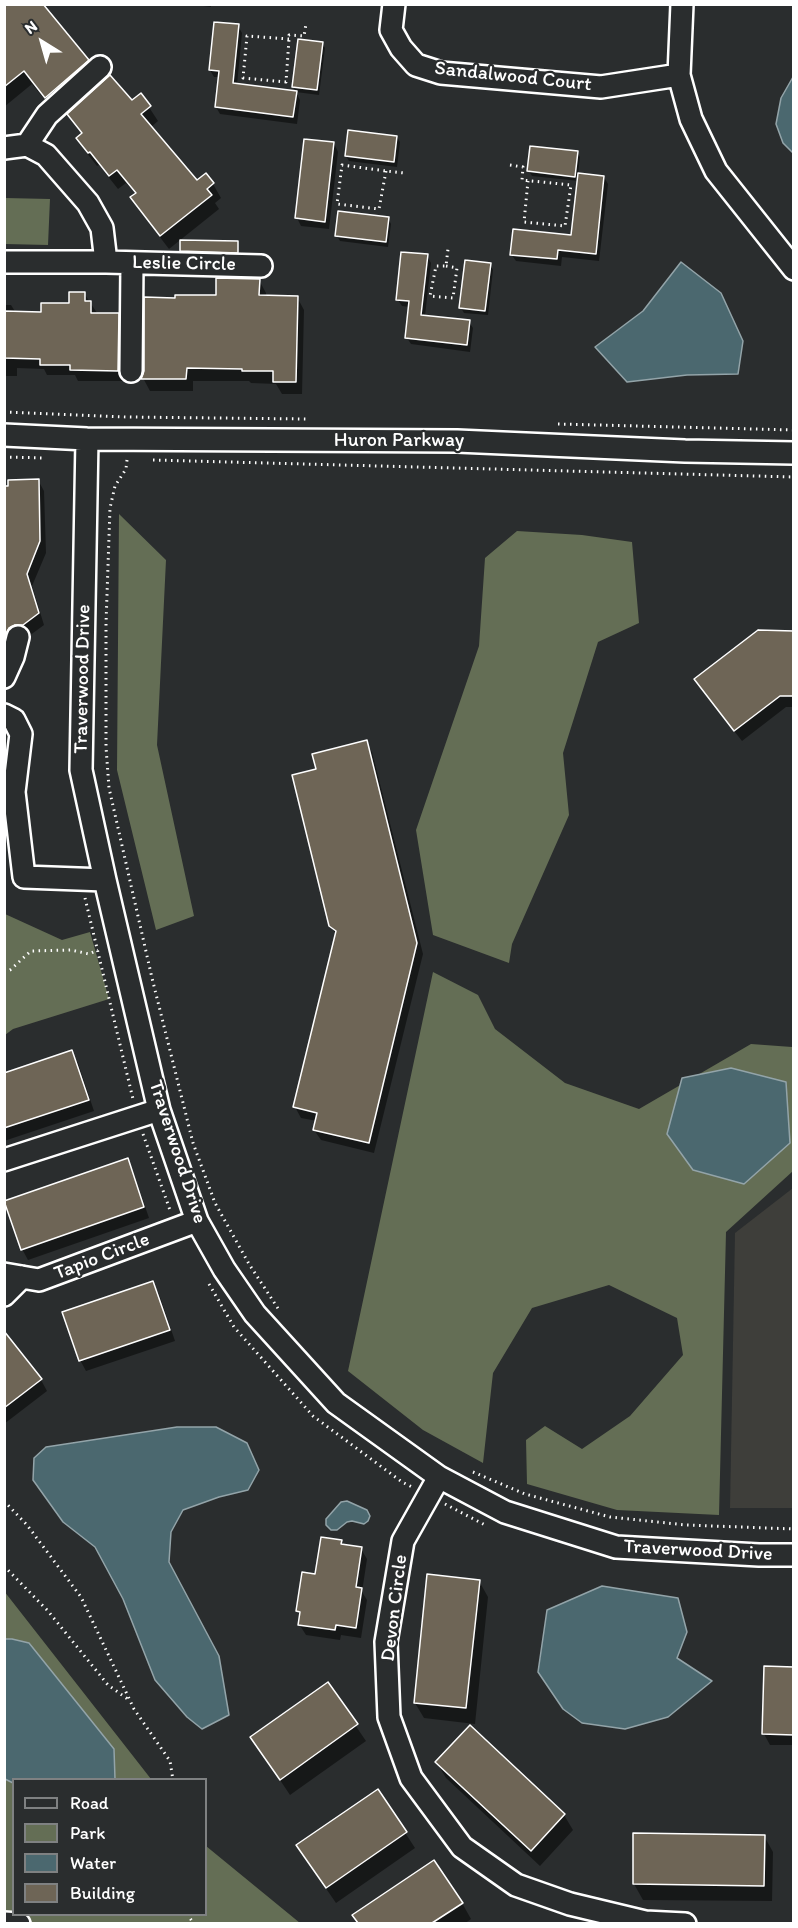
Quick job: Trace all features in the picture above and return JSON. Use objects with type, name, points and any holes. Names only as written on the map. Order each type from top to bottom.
[{"type":"street","name":"Sandalwood Court","points":[[394,4],[392,30],[401,48],[416,65],[441,74],[601,87],[679,75]]},
{"type":"street","points":[[682,4],[679,75],[691,119],[716,171],[794,269]]},
{"type":"street","points":[[4,148],[27,145],[47,115],[100,67]]},
{"type":"street","name":"Leslie Circle","points":[[27,145],[46,155],[88,204],[102,228],[106,262]]},
{"type":"street","name":"Leslie Circle","points":[[4,262],[261,266]]},
{"type":"street","points":[[131,370],[132,263]]},
{"type":"street","name":"Huron Parkway","points":[[4,435],[87,439],[458,441],[685,451],[794,453]]},
{"type":"street","name":"Traverwood Drive","points":[[87,439],[81,770],[159,1110],[197,1221],[224,1269],[255,1314],[336,1403],[439,1477],[506,1512],[616,1547],[794,1555]]},
{"type":"street","points":[[4,677],[13,657],[18,636]]},
{"type":"street","points":[[4,715],[14,720],[21,734],[9,783],[24,877],[105,879]]},
{"type":"street","points":[[4,1160],[159,1110]]},
{"type":"street","name":"Tapio Circle","points":[[13,1276],[39,1280],[197,1221]]},
{"type":"street","points":[[4,1294],[13,1276]]},
{"type":"street","name":"Devon Circle","points":[[439,1477],[403,1541],[386,1642],[389,1717],[411,1778],[462,1848],[516,1886],[570,1904],[645,1922],[685,1923]]},
{"type":"street","points":[[4,1923],[19,1923]]},
{"type":"path","points":[[289,39],[247,36],[243,78],[285,82],[289,39],[289,35],[304,36],[306,24]]},
{"type":"path","points":[[386,171],[380,209],[337,204],[342,165],[404,173]]},
{"type":"path","points":[[510,165],[524,167],[522,180],[571,185],[565,226],[524,222],[528,181]]},
{"type":"path","points":[[446,266],[448,249]]},
{"type":"path","points":[[436,266],[446,266],[457,268],[453,298],[430,296],[436,266]]},
{"type":"path","points":[[4,458],[46,458]]},
{"type":"path","points":[[117,459],[127,460],[126,469],[115,486],[110,508],[106,747],[110,789],[152,978],[193,1143],[215,1203],[249,1264],[281,1313]]},
{"type":"path","points":[[150,460],[794,477]]},
{"type":"path","points":[[84,892],[134,1101]]},
{"type":"path","points":[[4,971],[10,970],[31,951],[71,950],[89,954],[98,950]]},
{"type":"path","points":[[142,1131],[172,1218]]},
{"type":"path","points":[[473,1472],[525,1494],[610,1517],[686,1525],[794,1528]]},
{"type":"path","points":[[4,1501],[27,1525],[81,1597],[130,1702],[170,1761],[173,1778]]},
{"type":"path","points":[[4,1566],[48,1611],[108,1685],[130,1702]]},
{"type":"shaded area","points":[[793,1188],[793,1508],[730,1508],[735,1233]]},
{"type":"green space","points":[[5,198],[50,199],[48,245],[5,244]]},
{"type":"green space","points":[[119,514],[166,560],[157,745],[194,916],[156,930],[117,770]]},
{"type":"green space","points":[[517,531],[582,535],[632,542],[639,623],[598,642],[563,753],[569,815],[512,944],[509,963],[433,935],[416,830],[479,646],[485,558]]},
{"type":"green space","points":[[5,914],[62,940],[90,932],[109,999],[13,1029],[5,1035]]},
{"type":"green space","points":[[433,972],[478,995],[495,1029],[565,1083],[639,1109],[751,1044],[794,1049],[793,1171],[726,1232],[719,1515],[617,1510],[527,1484],[526,1440],[545,1426],[582,1449],[630,1416],[683,1355],[677,1318],[609,1285],[532,1308],[493,1373],[483,1463],[423,1430],[348,1371]]},
{"type":"green space","points":[[4,1591],[150,1778],[12,1778],[12,1916],[207,1916],[207,1847],[300,1923],[5,1923]]},
{"type":"water","points":[[793,77],[793,153],[783,143],[776,124],[781,98]]},
{"type":"water","points":[[681,262],[721,293],[743,341],[738,374],[687,375],[627,382],[595,347],[643,311]]},
{"type":"water","points":[[731,1068],[786,1082],[790,1143],[744,1184],[693,1170],[667,1134],[682,1078]]},
{"type":"water","points":[[177,1427],[216,1427],[247,1443],[259,1470],[248,1490],[219,1497],[183,1510],[171,1532],[169,1562],[219,1656],[229,1715],[202,1729],[187,1717],[155,1680],[123,1599],[95,1547],[63,1522],[33,1480],[34,1458],[46,1447]]},
{"type":"water","points":[[347,1501],[367,1510],[370,1516],[368,1521],[364,1524],[347,1522],[337,1530],[331,1530],[326,1525],[326,1519],[341,1502]]},
{"type":"water","points":[[602,1586],[678,1598],[687,1632],[677,1658],[712,1681],[668,1717],[625,1729],[582,1723],[563,1709],[538,1672],[547,1610]]},
{"type":"water","points":[[5,1639],[12,1639],[29,1643],[114,1749],[115,1778],[12,1778],[12,1782],[5,1779]]},
{"type":"building","points":[[4,4],[43,4],[89,60],[45,98],[24,71],[4,87]]},
{"type":"building","points":[[214,22],[239,24],[233,83],[297,91],[293,117],[215,107],[219,71],[209,70]]},
{"type":"building","points":[[298,39],[323,42],[317,90],[292,87]]},
{"type":"building","points":[[110,75],[132,100],[141,93],[151,106],[141,114],[197,180],[206,173],[214,183],[207,189],[212,195],[160,236],[130,197],[136,193],[117,170],[109,176],[76,138],[82,133],[67,114]]},
{"type":"building","points":[[348,130],[397,136],[394,162],[345,156]]},
{"type":"building","points":[[304,139],[334,142],[325,222],[295,218]]},
{"type":"building","points":[[530,146],[578,151],[575,177],[527,171]]},
{"type":"building","points":[[578,173],[604,176],[596,254],[558,250],[557,259],[510,255],[513,229],[571,235]]},
{"type":"building","points":[[338,211],[389,217],[386,242],[335,236]]},
{"type":"building","points":[[180,240],[238,241],[238,253],[180,251]]},
{"type":"building","points":[[401,252],[428,254],[421,315],[470,320],[467,345],[405,338],[409,301],[396,300]]},
{"type":"building","points":[[465,260],[491,263],[485,311],[459,308]]},
{"type":"building","points":[[216,278],[260,279],[259,295],[298,296],[296,382],[273,382],[273,371],[242,371],[242,369],[187,368],[186,379],[141,379],[144,371],[144,297],[175,298],[175,295],[216,295]]},
{"type":"building","points":[[69,292],[85,292],[85,301],[91,301],[91,313],[119,313],[118,371],[70,370],[70,365],[40,365],[40,359],[4,358],[4,311],[41,312],[41,303],[69,303]]},
{"type":"building","points":[[39,479],[40,541],[27,574],[39,613],[23,625],[9,628],[4,638],[4,486],[8,486],[8,480]]},
{"type":"building","points":[[758,630],[794,631],[794,696],[780,696],[734,731],[694,679]]},
{"type":"building","points":[[367,740],[417,943],[369,1143],[313,1130],[317,1113],[293,1107],[336,931],[329,926],[292,775],[316,769],[312,754]]},
{"type":"building","points":[[72,1050],[89,1100],[4,1128],[4,1073]]},
{"type":"building","points":[[128,1158],[144,1207],[21,1250],[4,1201]]},
{"type":"building","points":[[153,1281],[170,1330],[79,1361],[62,1312]]},
{"type":"building","points":[[4,1331],[42,1379],[4,1408]]},
{"type":"building","points":[[321,1537],[342,1540],[341,1544],[362,1547],[356,1587],[362,1588],[356,1628],[336,1625],[335,1630],[298,1625],[300,1612],[296,1611],[302,1572],[315,1574]]},
{"type":"building","points":[[427,1574],[480,1580],[466,1708],[414,1703]]},
{"type":"building","points":[[764,1666],[794,1667],[794,1735],[762,1734]]},
{"type":"building","points":[[328,1682],[358,1724],[280,1780],[250,1737]]},
{"type":"building","points":[[470,1725],[565,1814],[531,1851],[435,1762]]},
{"type":"building","points":[[378,1789],[407,1832],[326,1888],[296,1845]]},
{"type":"building","points":[[633,1833],[765,1835],[764,1886],[633,1884]]},
{"type":"building","points":[[434,1860],[463,1903],[432,1923],[358,1923],[352,1915]]}]
